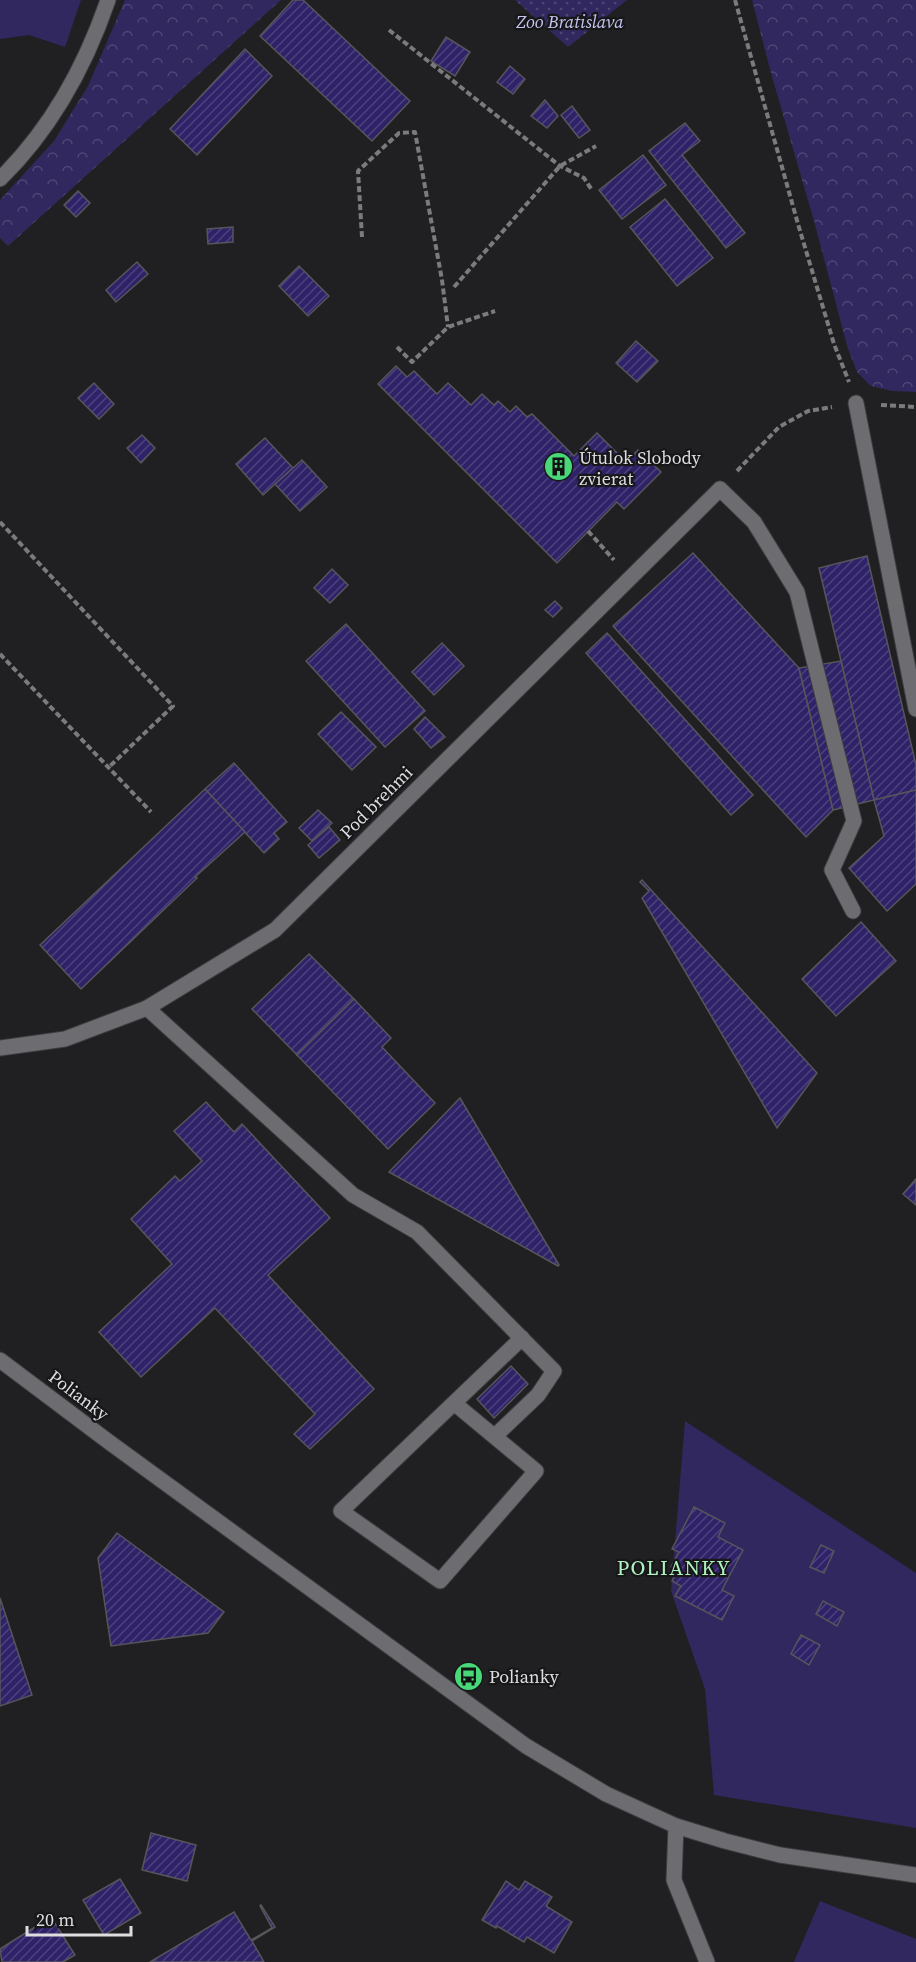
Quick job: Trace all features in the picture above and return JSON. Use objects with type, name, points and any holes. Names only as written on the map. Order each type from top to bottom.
[{"type":"street","points":[[0,179],[62,103],[79,70],[108,0]]},
{"type":"street","points":[[856,403],[916,709]]},
{"type":"street","points":[[720,489],[754,522],[797,592],[854,821],[832,870],[853,911]]},
{"type":"street","name":"Pod brehmi","points":[[0,1048],[65,1039],[147,1008],[275,930],[720,489]]},
{"type":"street","points":[[147,1008],[352,1195],[417,1232],[554,1371],[538,1395],[495,1436]]},
{"type":"street","points":[[454,1403],[536,1471],[440,1581],[341,1511],[522,1338]]},
{"type":"street","name":"Polianky","points":[[0,1360],[526,1746],[606,1794],[676,1826],[725,1841],[780,1854],[916,1875]]},
{"type":"street","points":[[676,1826],[674,1880],[707,1962]]},
{"type":"path","points":[[735,0],[834,344],[856,403]]},
{"type":"path","points":[[389,30],[560,166],[584,178],[592,190]]},
{"type":"path","points":[[362,237],[358,171],[399,133],[415,132],[442,280],[448,327]]},
{"type":"path","points":[[454,286],[560,166],[596,146]]},
{"type":"path","points":[[397,347],[412,362],[448,327],[495,311]]},
{"type":"path","points":[[720,489],[779,427],[808,411],[856,403],[916,407]]},
{"type":"path","points":[[0,522],[173,706],[108,768]]},
{"type":"path","points":[[588,531],[607,553]]},
{"type":"path","points":[[0,654],[151,812]]},
{"type":"green space","points":[[0,0],[81,0],[65,47],[29,35],[0,39]]},
{"type":"green space","points":[[125,0],[281,0],[8,246],[0,238],[0,200],[54,141],[88,86]]},
{"type":"green space","name":"Zoo Bratislava","points":[[515,0],[627,0],[568,47]]},
{"type":"green space","points":[[752,0],[916,0],[916,392],[892,391],[871,386],[857,372],[848,349]]},
{"type":"green space","points":[[685,1421],[916,1573],[916,1828],[714,1795],[705,1689],[671,1591]]},
{"type":"green space","points":[[820,1901],[916,1939],[916,1962],[794,1962]]},
{"type":"building","points":[[293,0],[303,0],[410,101],[372,141],[260,36]]},
{"type":"building","points":[[446,37],[470,52],[455,76],[431,61]]},
{"type":"building","points":[[245,49],[272,76],[197,155],[170,129]]},
{"type":"building","points":[[510,66],[525,79],[513,94],[497,82]]},
{"type":"building","points":[[545,100],[558,116],[547,128],[531,116]]},
{"type":"building","points":[[572,106],[590,130],[579,138],[561,115]]},
{"type":"building","points":[[685,123],[700,141],[682,155],[745,233],[726,248],[649,151]]},
{"type":"building","points":[[643,155],[666,185],[622,219],[599,190]]},
{"type":"building","points":[[78,191],[90,203],[76,217],[64,205]]},
{"type":"building","points":[[665,199],[713,258],[677,286],[630,227]]},
{"type":"building","points":[[233,227],[233,242],[208,244],[207,229]]},
{"type":"building","points":[[137,262],[148,274],[116,302],[106,290]]},
{"type":"building","points":[[299,266],[329,296],[308,316],[279,286]]},
{"type":"building","points":[[636,341],[658,361],[637,382],[616,363]]},
{"type":"building","name":"Útulok Slobody zvierat","points":[[396,366],[407,377],[414,371],[437,394],[448,383],[471,405],[482,394],[494,405],[498,401],[510,412],[516,406],[527,417],[532,414],[574,456],[597,433],[626,462],[638,450],[661,472],[624,509],[617,502],[557,563],[378,384]]},
{"type":"building","points":[[94,383],[114,404],[99,419],[78,398]]},
{"type":"building","points":[[142,435],[155,448],[141,463],[127,448]]},
{"type":"building","points":[[265,438],[293,468],[263,495],[236,464]]},
{"type":"building","points":[[302,460],[327,487],[300,511],[275,484]]},
{"type":"building","points":[[693,553],[799,668],[833,810],[806,837],[613,626]]},
{"type":"building","points":[[867,556],[916,765],[916,790],[874,800],[819,568]]},
{"type":"building","points":[[332,569],[348,585],[330,603],[314,588]]},
{"type":"building","points":[[555,601],[562,608],[553,617],[545,610]]},
{"type":"building","points":[[346,624],[425,711],[385,747],[306,661]]},
{"type":"building","points":[[607,633],[753,795],[731,815],[586,653]]},
{"type":"building","points":[[442,643],[464,666],[434,695],[412,672]]},
{"type":"building","points":[[841,661],[874,800],[833,810],[799,668]]},
{"type":"building","points":[[341,712],[376,747],[352,770],[318,734]]},
{"type":"building","points":[[425,717],[445,737],[431,748],[414,729]]},
{"type":"building","points":[[234,763],[287,822],[274,833],[279,839],[264,853],[205,789]]},
{"type":"building","points":[[205,789],[245,832],[195,877],[197,878],[81,989],[40,945]]},
{"type":"building","points":[[916,790],[916,884],[887,911],[849,868],[884,836],[874,800]]},
{"type":"building","points":[[318,810],[332,823],[312,841],[299,828]]},
{"type":"building","points":[[329,827],[340,840],[319,858],[308,845]]},
{"type":"building","points":[[642,880],[817,1073],[777,1128],[642,898],[649,891],[640,882]]},
{"type":"building","points":[[861,922],[896,961],[836,1016],[802,979]]},
{"type":"building","points":[[309,954],[354,999],[297,1055],[252,1009]]},
{"type":"building","points":[[354,999],[391,1038],[382,1047],[435,1103],[388,1149],[297,1055]]},
{"type":"building","points":[[460,1098],[559,1265],[558,1266],[389,1172]]},
{"type":"building","points":[[206,1102],[234,1132],[242,1124],[330,1218],[268,1275],[374,1389],[310,1449],[294,1434],[315,1414],[215,1308],[141,1377],[99,1332],[172,1264],[131,1219],[175,1176],[180,1181],[202,1161],[174,1131]]},
{"type":"building","points":[[916,1179],[916,1205],[903,1194]]},
{"type":"building","points":[[511,1366],[528,1384],[494,1418],[477,1399]]},
{"type":"building","points":[[694,1507],[725,1523],[718,1537],[743,1550],[722,1590],[734,1596],[722,1620],[675,1596],[681,1586],[672,1581],[678,1570],[671,1567],[679,1552],[672,1549]]},
{"type":"building","points":[[117,1533],[224,1612],[208,1633],[111,1646],[98,1558]]},
{"type":"building","points":[[821,1545],[834,1551],[824,1573],[810,1567]]},
{"type":"building","points":[[0,1598],[32,1695],[0,1706]]},
{"type":"building","points":[[823,1601],[844,1612],[837,1626],[816,1614]]},
{"type":"building","points":[[801,1635],[820,1645],[809,1665],[791,1654]]},
{"type":"building","points":[[151,1833],[196,1845],[187,1881],[142,1870]]},
{"type":"building","points":[[120,1879],[141,1913],[104,1935],[83,1900]]},
{"type":"building","points":[[506,1881],[519,1890],[525,1881],[552,1897],[546,1906],[572,1922],[554,1953],[527,1937],[524,1942],[482,1920]]},
{"type":"building","points":[[261,1905],[275,1927],[252,1941],[264,1962],[150,1962],[234,1912],[251,1940],[272,1928]]},
{"type":"building","points":[[51,1917],[75,1955],[63,1962],[2,1962],[0,1949]]},
{"type":"place","name":"Útulok Slobody zvierat","points":[[558,467]]},
{"type":"place","name":"Polianky","points":[[468,1676]]},
{"type":"district","name":"POLIANKY","points":[[674,1567]]}]
